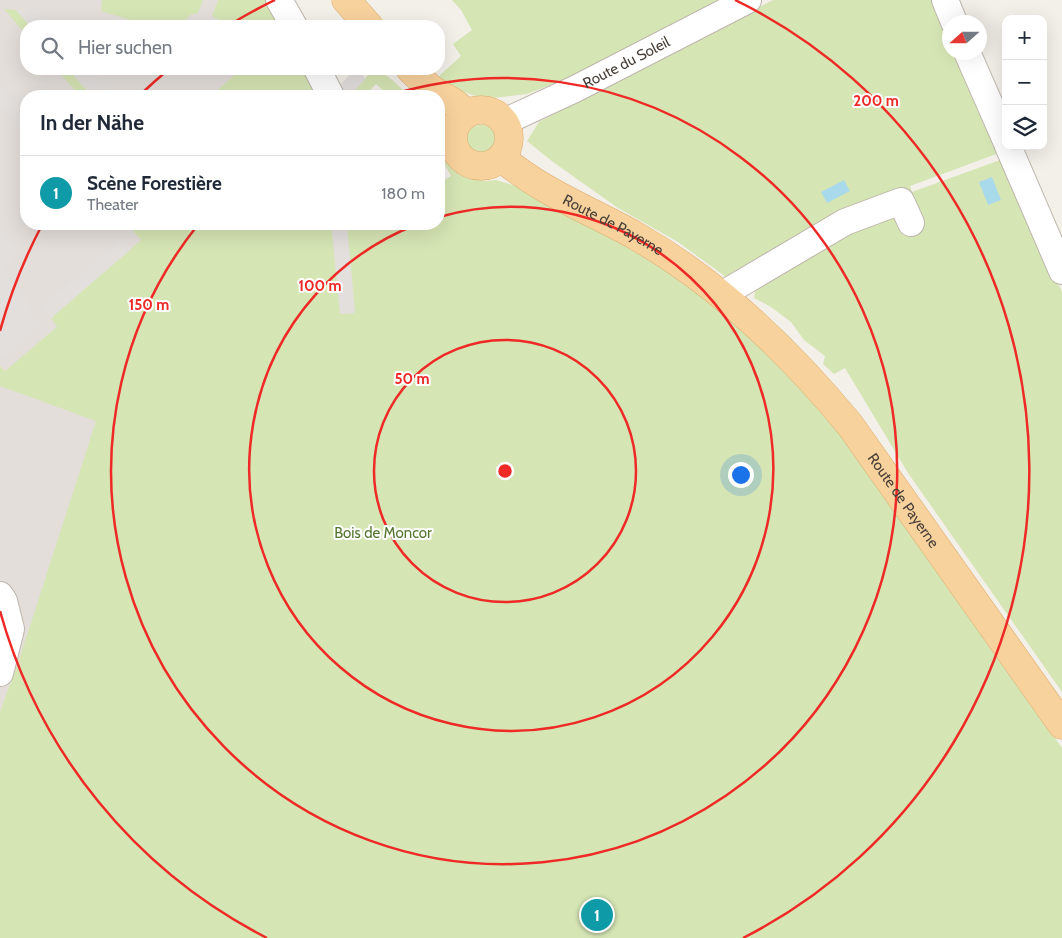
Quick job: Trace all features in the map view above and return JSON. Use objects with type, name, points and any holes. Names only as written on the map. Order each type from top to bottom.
[{"type":"main road","points":[[329,0],[345,20]]},
{"type":"main road","points":[[346,0],[364,20]]},
{"type":"main road","points":[[397,75],[413,90]]},
{"type":"main road","points":[[417,75],[434,90]]},
{"type":"main road","points":[[445,97],[453,102],[453,121],[454,148],[458,155],[469,164],[483,167],[490,166],[502,158],[508,149],[510,140],[509,130],[499,116],[485,110],[477,110],[453,121]]},
{"type":"main road","name":"Route de Payerne","points":[[502,158],[547,188],[637,236],[684,266],[723,294],[774,341],[816,385],[850,425],[1062,725]]},
{"type":"street","points":[[279,0],[291,20]]},
{"type":"street","name":"Route du Soleil","points":[[504,122],[575,89],[748,0]]},
{"type":"street","points":[[945,0],[951,15]]},
{"type":"street","points":[[971,60],[1002,132]]},
{"type":"street","points":[[320,75],[329,90]]},
{"type":"street","points":[[1010,150],[1062,271]]},
{"type":"street","points":[[723,294],[845,222],[902,202],[911,223]]},
{"type":"street","points":[[0,595],[4,601],[12,629],[0,673]]},
{"type":"shaded area","points":[[0,0],[268,0],[275,20],[20,20],[20,75],[293,75],[299,90],[20,90],[20,230],[212,230],[20,658],[0,712]]},
{"type":"shaded area","points":[[16,10],[39,10],[48,20],[25,20]]},
{"type":"shaded area","points":[[73,75],[95,75],[108,90],[87,90]]},
{"type":"shaded area","points":[[349,75],[363,75],[365,79],[355,90],[338,90],[337,88]]},
{"type":"shaded area","points":[[0,86],[20,110],[20,128],[0,104]]},
{"type":"shaded area","points":[[332,230],[348,230],[355,313],[340,314]]},
{"type":"shaded area","points":[[0,231],[19,253],[1,268],[26,298],[32,315],[41,326],[0,360]]},
{"type":"shaded area","points":[[123,238],[131,249],[51,318],[41,307]]},
{"type":"green space","points":[[102,0],[203,0],[198,13],[190,15],[186,20],[130,20],[101,11]]},
{"type":"green space","points":[[218,0],[265,0],[276,20],[220,20],[212,16]]},
{"type":"green space","points":[[452,0],[720,0],[566,79],[527,94],[484,99],[450,87],[438,77],[445,75],[445,71],[461,56],[453,44],[472,30],[461,10]]},
{"type":"green space","points":[[773,0],[934,0],[942,20],[942,60],[959,60],[999,153],[910,186],[912,192],[1003,159],[1062,292],[1062,692],[908,473],[845,368],[834,374],[823,364],[825,356],[804,340],[791,322],[771,307],[754,298],[756,286],[726,277],[678,242],[618,208],[553,162],[527,141],[539,122]]},
{"type":"green space","points":[[4,9],[16,10],[25,20],[20,20],[20,28]]},
{"type":"green space","points":[[61,75],[73,75],[87,90],[75,90]]},
{"type":"green space","points":[[235,75],[312,75],[321,90],[218,90]]},
{"type":"green space","points":[[368,75],[385,75],[402,90],[383,90],[376,84],[370,90],[355,90]]},
{"type":"green space","points":[[481,125],[492,129],[496,140],[492,151],[481,155],[470,151],[466,140],[470,129]]},
{"type":"green space","name":"Bois de Moncor","points":[[445,156],[457,171],[469,178],[485,181],[496,180],[526,189],[632,247],[675,275],[763,346],[828,417],[866,465],[1062,748],[1062,938],[0,938],[0,712],[20,657],[96,421],[0,386],[0,366],[5,371],[57,327],[51,318],[141,240],[132,230],[445,230],[445,180],[451,176],[445,165]]},
{"type":"water","points":[[992,177],[1001,200],[988,205],[979,182]]},
{"type":"water","points":[[844,180],[850,191],[827,203],[821,192]]},
{"type":"place","name":"Scène Forestière","points":[[597,915]]}]
